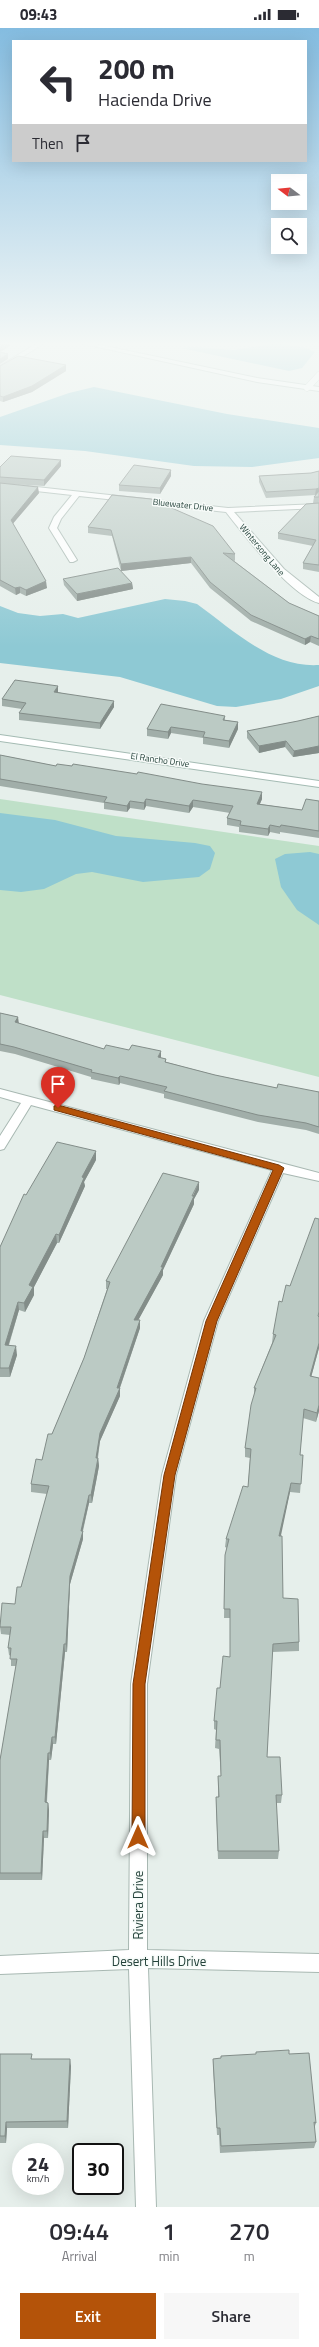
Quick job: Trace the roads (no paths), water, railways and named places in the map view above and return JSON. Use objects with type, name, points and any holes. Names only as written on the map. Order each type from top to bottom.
[{"type":"street","name":"Bluewater Drive","points":[[0,485],[228,510],[319,506]]},
{"type":"street","points":[[73,560],[53,528],[57,519],[78,493]]},
{"type":"street","name":"Wintersong Lane","points":[[228,510],[280,572],[298,588],[319,601]]},
{"type":"street","name":"El Rancho Drive","points":[[0,738],[319,784]]},
{"type":"street","points":[[0,1093],[279,1168],[319,1177]]},
{"type":"street","points":[[0,1146],[28,1100]]},
{"type":"street","name":"Riviera Drive","points":[[146,2207],[138,1959],[139,1684],[169,1475],[211,1321],[279,1168]]},
{"type":"street","name":"Desert Hills Drive","points":[[0,1965],[138,1959],[319,1963]]},
{"type":"water","points":[[0,444],[319,444],[319,458],[252,467],[194,466],[85,451],[0,445]]},
{"type":"water","points":[[165,599],[197,604],[239,636],[269,654],[302,664],[319,665],[319,686],[281,699],[236,707],[217,706],[120,677],[0,663],[0,606],[18,613],[40,616],[63,614],[78,618]]},
{"type":"water","points":[[0,813],[55,820],[116,836],[195,843],[210,846],[215,853],[210,869],[199,877],[143,882],[92,872],[76,874],[44,889],[21,892],[0,890]]},
{"type":"water","points":[[310,852],[319,854],[319,925],[297,910],[281,887],[275,859],[285,854]]}]
